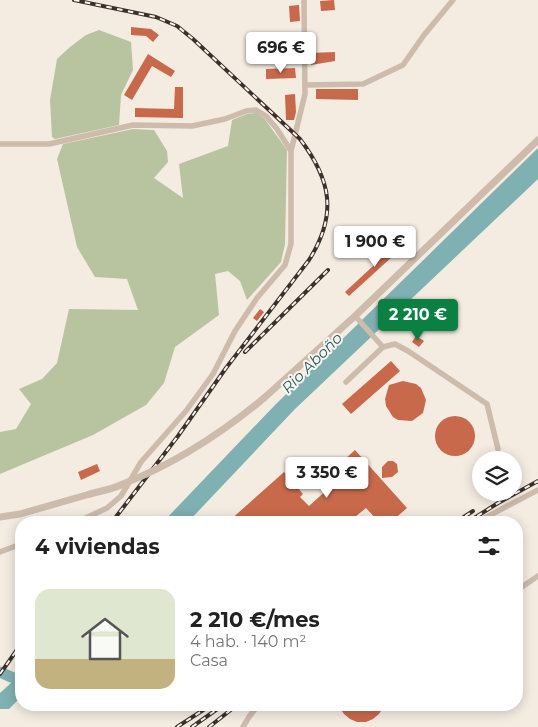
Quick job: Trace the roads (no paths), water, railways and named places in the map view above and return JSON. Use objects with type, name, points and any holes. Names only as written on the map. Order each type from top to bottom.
[{"type":"street","points":[[90,516],[107,508],[121,496],[141,462],[186,411],[213,374],[235,331],[258,298],[285,265],[291,244],[291,151],[304,101],[304,0]]},
{"type":"street","points":[[305,85],[363,84],[403,65],[424,35],[454,0]]},
{"type":"street","points":[[0,144],[49,144],[133,125],[192,126],[225,120],[246,111],[256,110],[266,116],[277,128],[291,151]]},
{"type":"street","points":[[0,517],[20,514],[123,485],[166,464],[238,419],[357,318],[538,140]]},
{"type":"street","points":[[357,318],[383,347]]},
{"type":"street","points":[[346,382],[383,347],[395,344],[487,404],[498,449]]},
{"type":"street","points":[[488,516],[538,490]]},
{"type":"street","points":[[0,552],[15,546]]},
{"type":"street","points":[[523,586],[538,576]]},
{"type":"street","points":[[244,727],[253,711]]},
{"type":"water","points":[[538,148],[538,179],[295,409],[194,516],[169,516],[275,405]]},
{"type":"water","points":[[15,679],[15,703],[9,709],[0,709],[0,693]]},
{"type":"waterway","points":[[0,672],[15,678]]},
{"type":"railway","points":[[74,0],[156,17],[177,26],[300,139],[319,169],[327,198],[324,227],[309,260],[117,516]]},
{"type":"railway","points":[[245,352],[328,270]]},
{"type":"railway","points":[[477,516],[538,481]]},
{"type":"railway","points":[[465,516],[473,511]]},
{"type":"railway","points":[[0,674],[15,653]]},
{"type":"railway","points":[[177,727],[202,711]]},
{"type":"railway","points":[[192,727],[215,711]]},
{"type":"railway","points":[[209,727],[229,711]]},
{"type":"water label","name":"Rio Aboño","points":[[312,363]]}]
